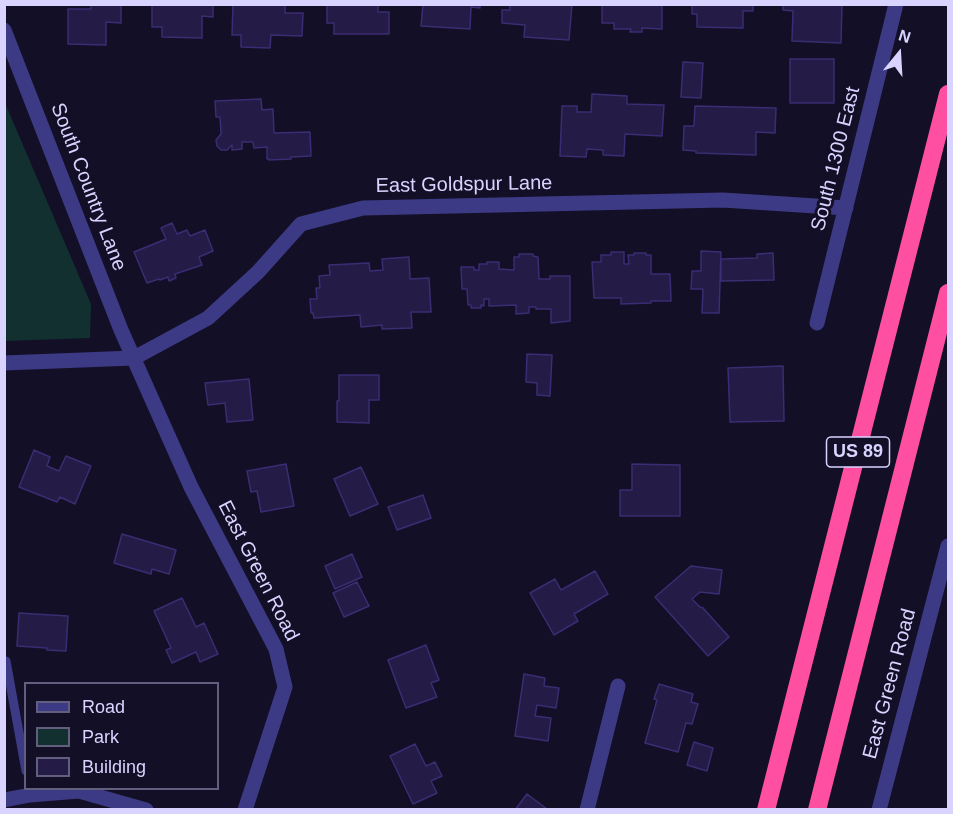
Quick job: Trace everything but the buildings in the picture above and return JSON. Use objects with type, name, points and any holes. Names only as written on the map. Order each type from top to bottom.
[{"type":"highway","name":"US 89","points":[[766,810],[948,94]]},
{"type":"highway","name":"US 89","points":[[817,810],[948,293]]},
{"type":"street","name":"South 1300 East","points":[[817,323],[896,4]]},
{"type":"street","name":"South Country Lane","points":[[4,30],[134,358]]},
{"type":"street","name":"East Goldspur Lane","points":[[134,358],[208,318],[258,272],[301,224],[363,208],[723,200],[846,207]]},
{"type":"street","points":[[4,363],[134,358]]},
{"type":"street","name":"East Green Road","points":[[134,358],[192,487],[276,649],[285,687],[245,810]]},
{"type":"street","name":"East Green Road","points":[[879,810],[945,570],[948,546]]},
{"type":"street","points":[[587,810],[618,686]]},
{"type":"street","points":[[4,800],[29,792],[80,791],[146,810]]},
{"type":"lane","points":[[6,661],[24,760]]},
{"type":"green space","points":[[5,103],[91,304],[90,338],[5,341]]}]
